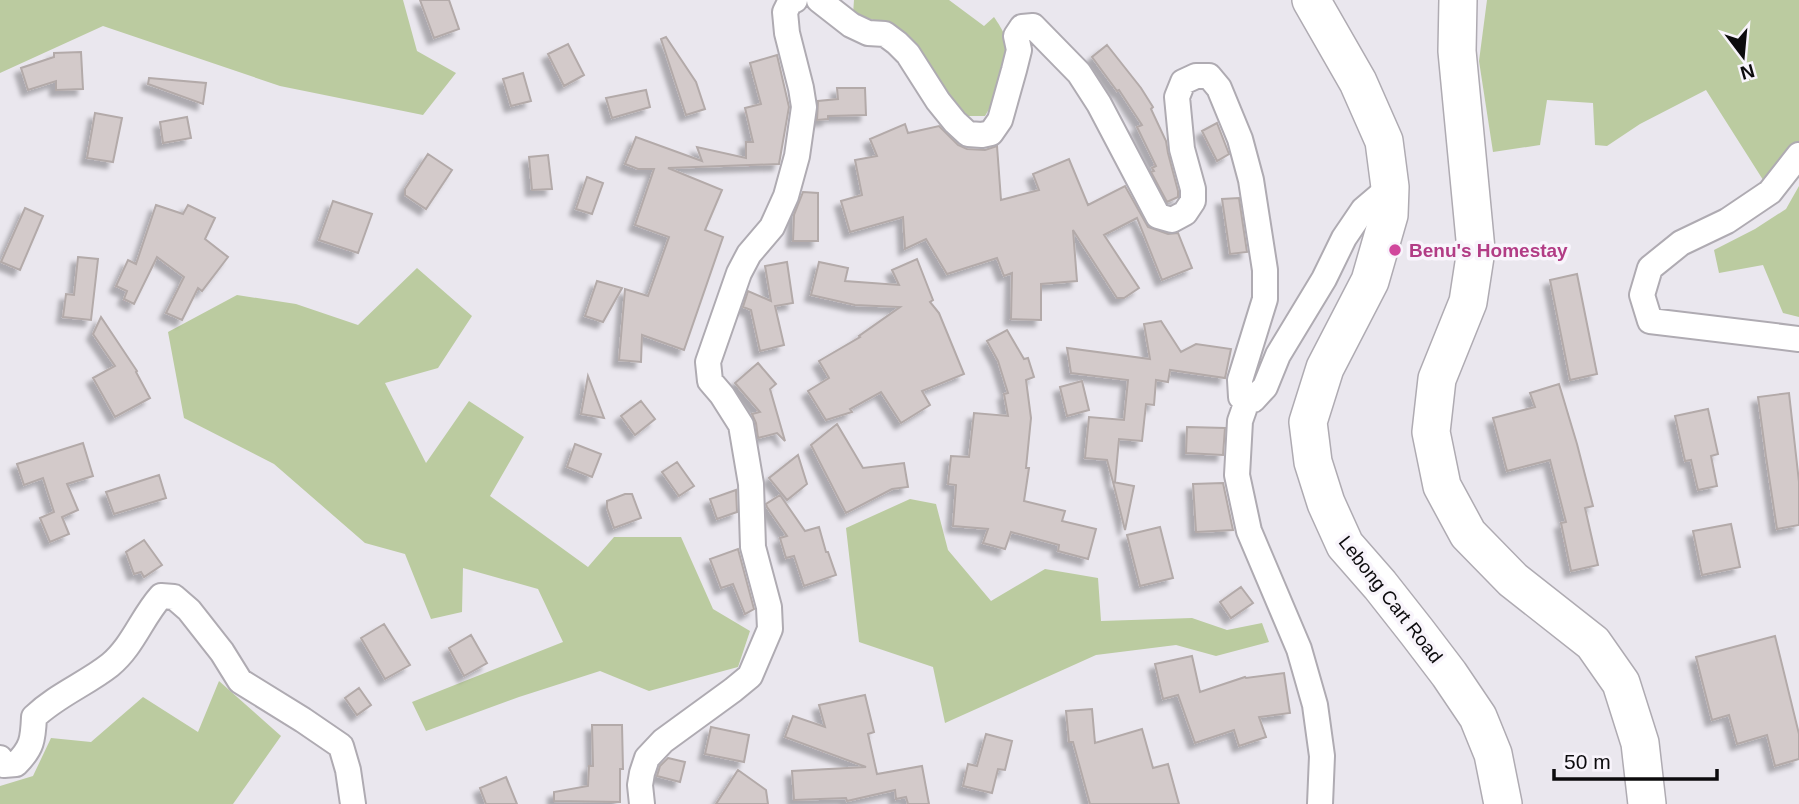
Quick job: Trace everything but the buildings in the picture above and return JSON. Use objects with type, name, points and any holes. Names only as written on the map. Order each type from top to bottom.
[{"type":"highway","name":"Lebong Cart Road","points":[[1311,0],[1358,82],[1384,141],[1390,187],[1390,215],[1370,281],[1325,368],[1308,422],[1314,462],[1326,503],[1345,545],[1380,585],[1449,674],[1478,717],[1493,754],[1503,804]]},
{"type":"highway","points":[[1458,0],[1457,51],[1476,250],[1468,302],[1437,379],[1431,432],[1442,486],[1468,534],[1513,580],[1593,643],[1621,683],[1640,743],[1647,804]]},
{"type":"street","points":[[819,0],[851,25],[868,33],[885,34],[897,43],[908,54],[938,101],[968,134],[991,133],[1000,120],[1019,50],[1016,36],[1022,27],[1032,26],[1079,73],[1099,104],[1158,216],[1172,220],[1185,213],[1193,201],[1194,189],[1182,149],[1177,97],[1183,82],[1196,76],[1209,76],[1219,88],[1240,139],[1251,180],[1265,270],[1265,299],[1240,380],[1241,397],[1247,401],[1253,400],[1265,387],[1278,355],[1324,279],[1344,238],[1363,210],[1390,187]]},
{"type":"street","points":[[642,804],[640,785],[647,758],[663,741],[750,676],[770,629],[769,607],[753,547],[751,484],[741,425],[710,380],[708,362],[739,273],[749,254],[772,227],[786,196],[797,156],[804,107],[787,33],[785,12],[791,1]]},
{"type":"street","points":[[1799,155],[1770,192],[1727,221],[1681,243],[1650,268],[1642,295],[1650,321],[1799,339]]},
{"type":"street","points":[[1247,401],[1240,421],[1237,475],[1249,531],[1298,649],[1315,705],[1322,756],[1320,804]]},
{"type":"street","points":[[0,758],[4,765],[16,764],[27,752],[33,735],[34,717],[48,704],[111,664],[133,639],[161,596],[174,597],[189,610],[222,652],[240,681],[341,746],[353,804]]},
{"type":"green space","points":[[0,0],[403,0],[417,51],[456,73],[423,115],[280,86],[103,26],[0,73]]},
{"type":"green space","points":[[854,0],[949,0],[984,26],[994,17],[1005,37],[1007,58],[1000,88],[985,116],[962,116],[903,32],[853,14]]},
{"type":"green space","points":[[1487,0],[1799,0],[1799,142],[1765,183],[1706,90],[1640,124],[1607,146],[1595,145],[1593,103],[1547,100],[1540,145],[1493,152],[1479,61]]},
{"type":"green space","points":[[1799,186],[1799,317],[1783,313],[1763,265],[1719,273],[1714,250],[1786,209]]},
{"type":"green space","points":[[417,268],[472,316],[438,368],[385,383],[426,463],[469,401],[524,437],[490,496],[588,567],[614,537],[681,537],[713,609],[750,631],[738,667],[649,691],[600,671],[426,731],[412,702],[563,642],[538,589],[463,568],[462,612],[431,619],[405,554],[365,543],[274,464],[184,418],[168,332],[237,295],[296,304],[358,325]]},
{"type":"green space","points":[[910,499],[936,504],[948,550],[991,601],[1045,569],[1098,578],[1101,621],[1192,618],[1227,630],[1262,623],[1269,642],[1216,656],[1176,645],[1096,655],[945,723],[933,667],[859,642],[846,528]]},
{"type":"green space","points":[[219,681],[281,736],[233,804],[0,804],[0,786],[33,776],[51,738],[91,742],[143,697],[198,732]]},
{"type":"place","name":"Benu's Homestay","points":[[1395,250]]}]
